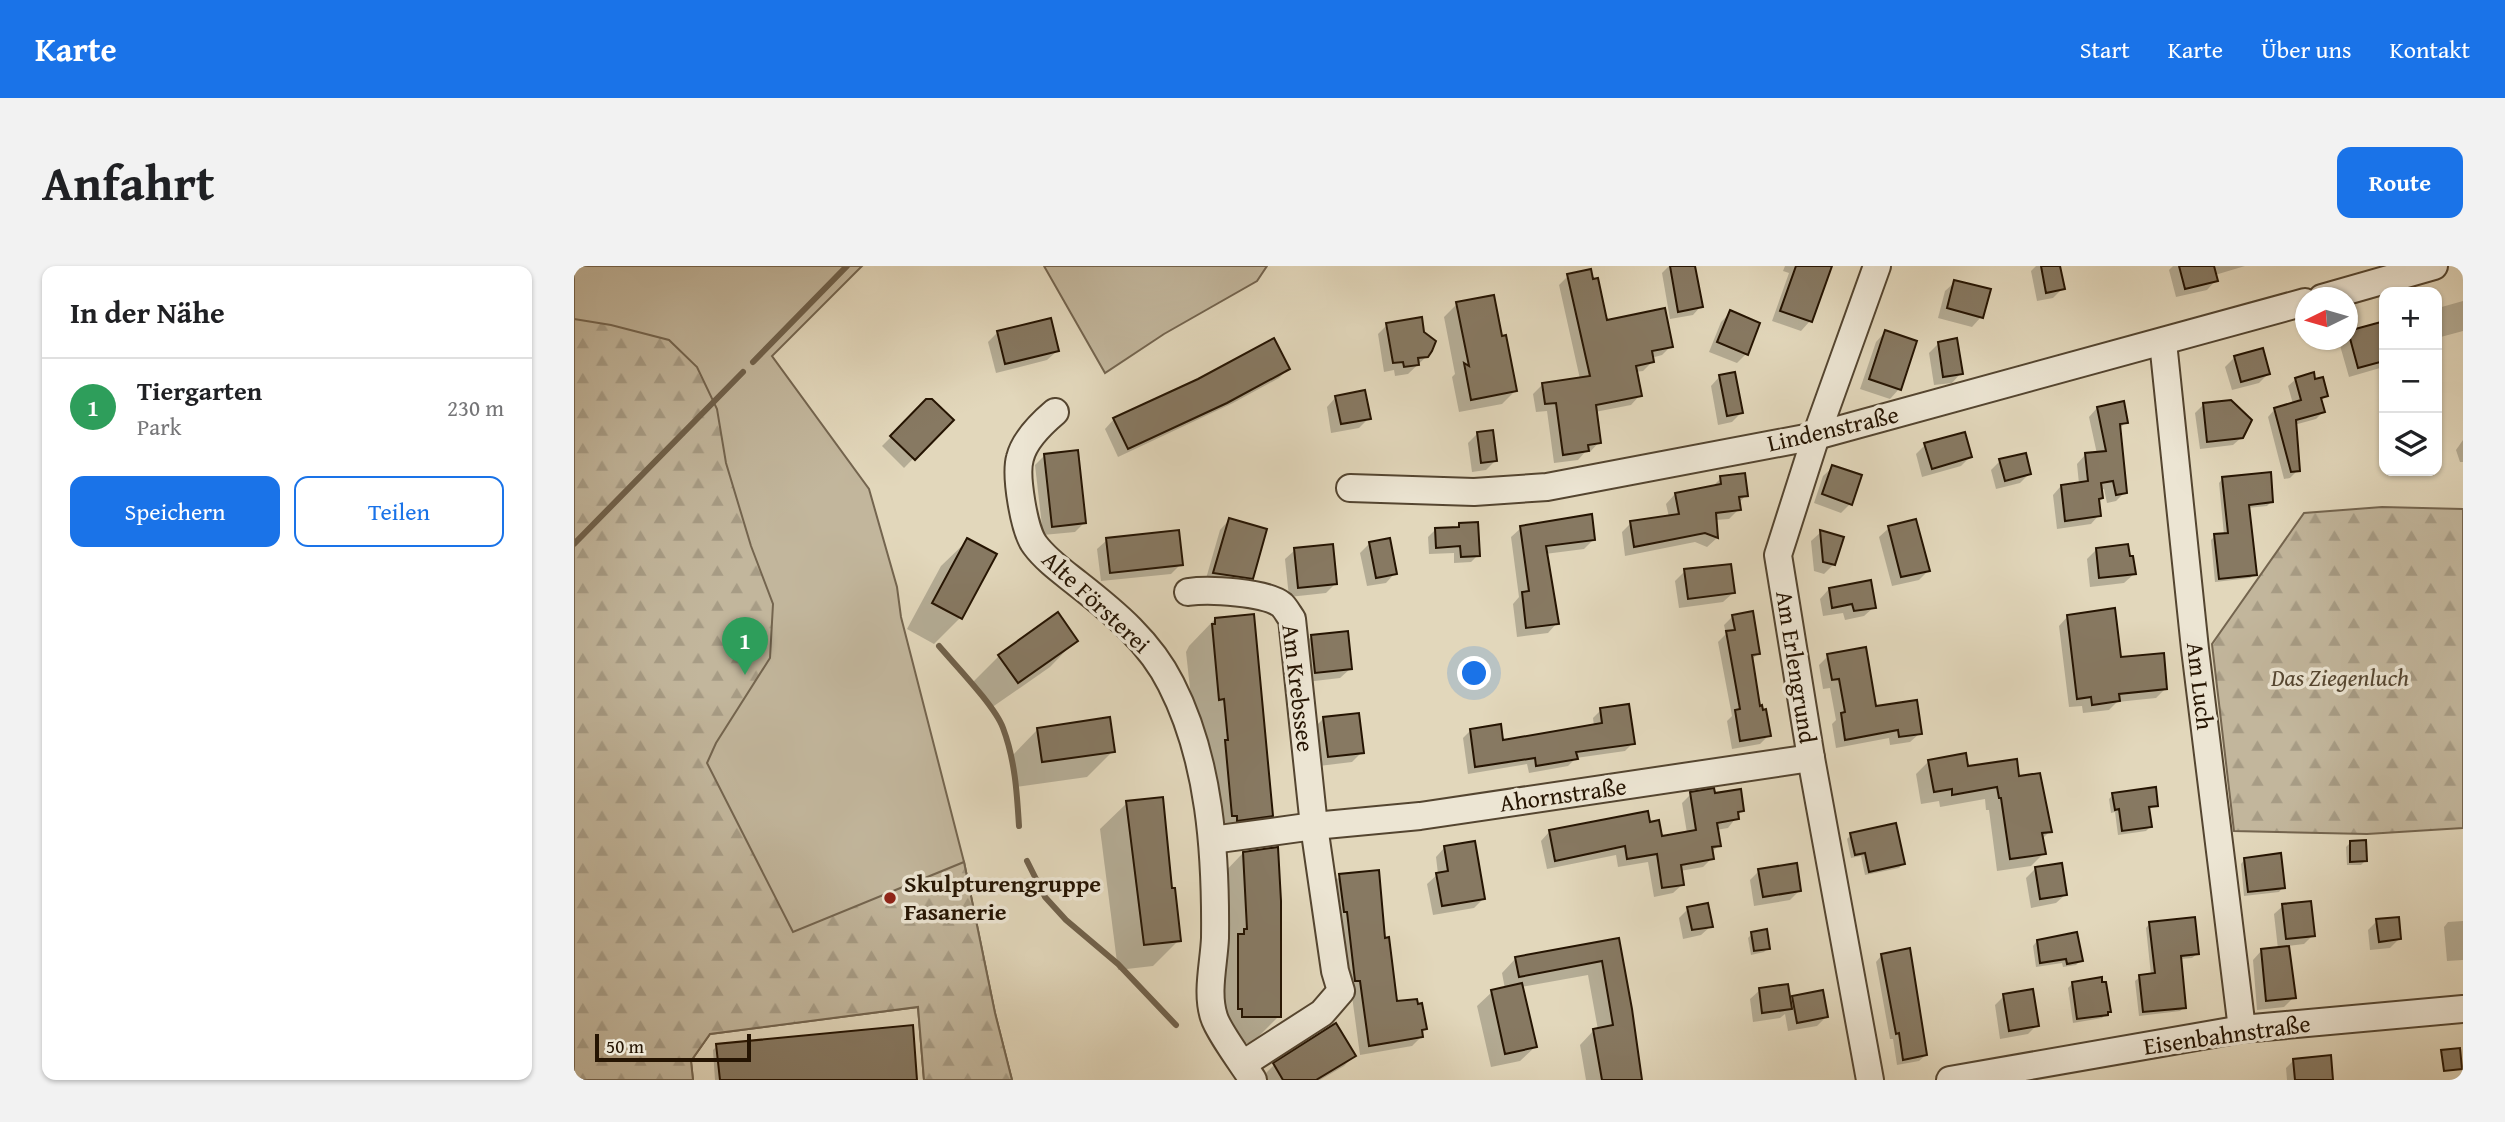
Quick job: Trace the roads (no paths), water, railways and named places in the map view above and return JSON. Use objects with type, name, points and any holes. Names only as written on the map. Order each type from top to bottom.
[{"type":"street","name":"Am Erlengrund","points":[[1870,1080],[1811,758],[1778,555],[1816,436],[1877,266]]},
{"type":"street","points":[[2358,288],[2434,266]]},
{"type":"street","name":"Lindenstraße","points":[[1350,488],[1474,492],[1546,487],[1816,436],[2295,305]]},
{"type":"street","name":"Am Luch","points":[[2163,342],[2195,649],[2242,1029]]},
{"type":"street","name":"Alte Försterei","points":[[1055,412],[1039,425],[1020,458],[1021,499],[1026,528],[1033,543],[1044,556],[1115,613],[1145,643],[1169,678],[1182,705],[1195,746],[1212,839],[1214,1018],[1248,1072]]},
{"type":"street","name":"Am Krebssee","points":[[1188,592],[1202,590],[1264,597],[1282,605],[1292,619],[1314,826],[1335,971],[1341,991],[1322,1013],[1248,1072]]},
{"type":"street","name":"Ahornstraße","points":[[1314,826],[1420,816],[1811,758]]},
{"type":"street","points":[[1212,839],[1314,826]]},
{"type":"street","name":"Eisenbahnstraße","points":[[1950,1080],[2242,1029],[2463,1009]]},
{"type":"waterway","points":[[753,362],[847,266]]},
{"type":"waterway","points":[[574,544],[743,372]]},
{"type":"waterway","points":[[939,646],[999,719],[1013,764],[1019,826]]},
{"type":"waterway","points":[[1027,861],[1045,897],[1066,920],[1118,964],[1176,1025]]},
{"type":"place","name":"Tiergarten","points":[[745,675]]},
{"type":"place","name":"Skulpturengruppe Fasanerie","points":[[890,898]]},
{"type":"park label","name":"Das Ziegenluch","points":[[2340,678]]}]
